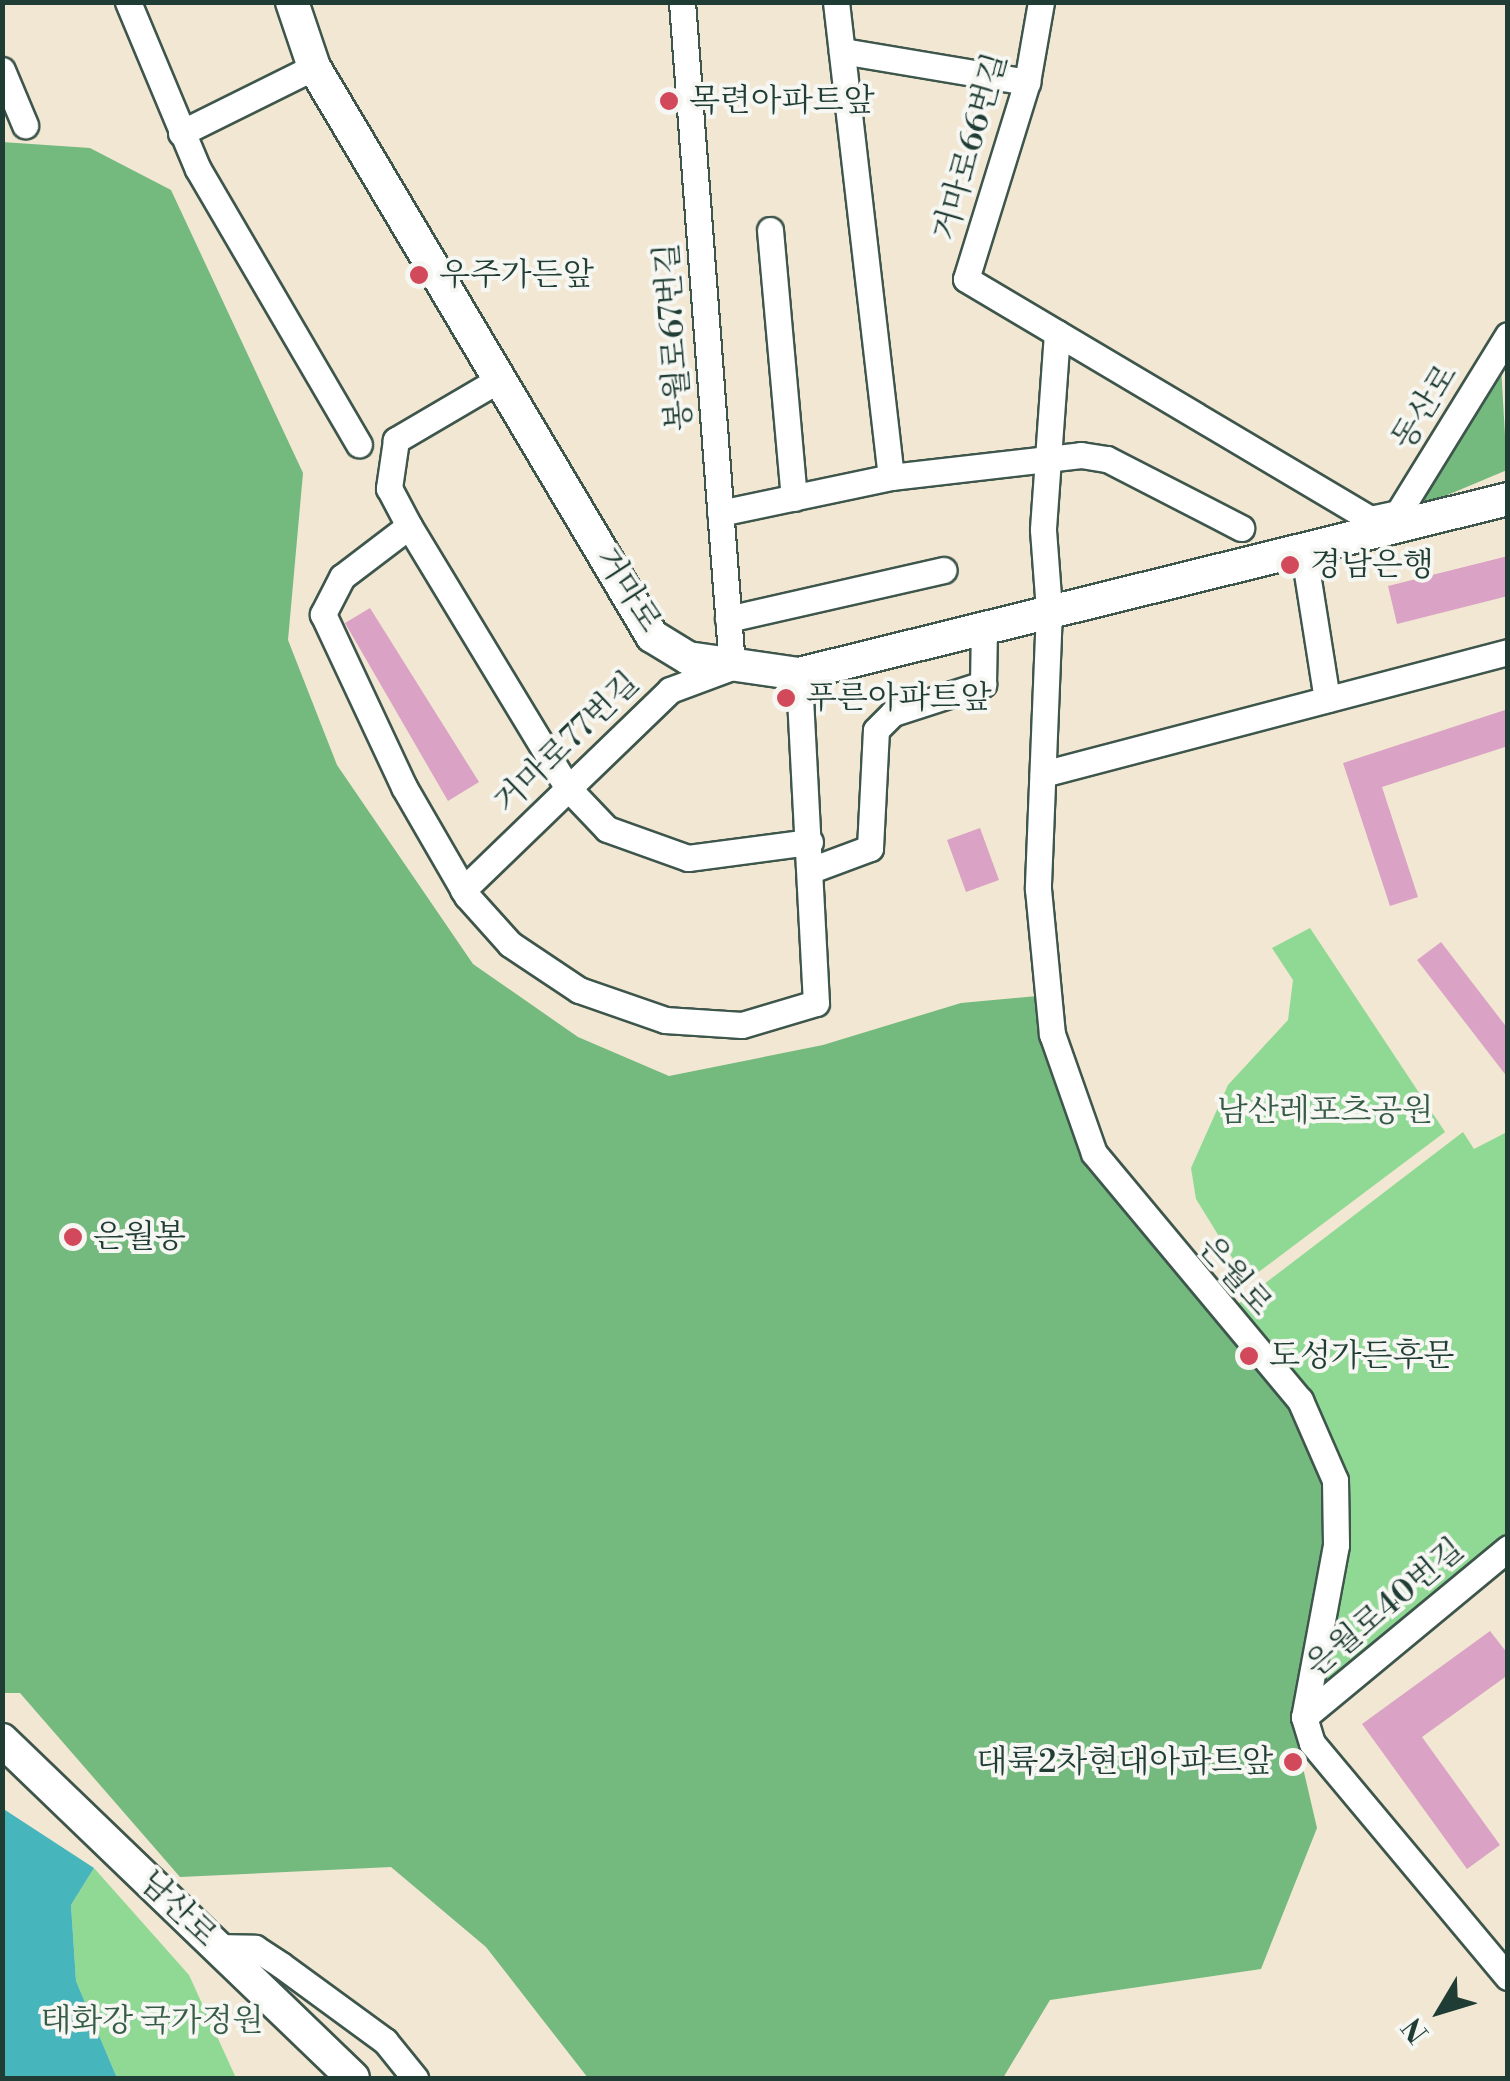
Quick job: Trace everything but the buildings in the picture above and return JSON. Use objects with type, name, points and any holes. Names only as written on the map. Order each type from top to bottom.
[{"type":"main road","name":"거마로","points":[[296,4],[314,67],[652,636],[688,658],[800,674],[1303,548],[1386,522],[1508,499]]},
{"type":"main road","name":"남산로","points":[[2,1740],[352,2078]]},
{"type":"main road","name":"남산로","points":[[2,1756],[328,2078]]},
{"type":"street","points":[[128,2],[182,133],[359,444]]},
{"type":"street","name":"봉월로67번길","points":[[682,2],[732,667]]},
{"type":"street","name":"거마로66번길","points":[[1042,2],[1027,82],[966,279],[1370,519],[1386,522]]},
{"type":"street","points":[[839,8],[891,477]]},
{"type":"street","points":[[842,51],[1027,82]]},
{"type":"street","points":[[182,133],[314,67]]},
{"type":"street","points":[[2,70],[25,125]]},
{"type":"street","points":[[770,230],[794,498]]},
{"type":"street","name":"은월로","points":[[1057,333],[1047,457],[1049,610],[1038,889],[1052,1034],[1094,1153],[1300,1400],[1335,1480],[1336,1545],[1304,1717]]},
{"type":"street","name":"동산로","points":[[1386,522],[1508,335]]},
{"type":"street","points":[[500,379],[396,440],[389,488],[568,787],[608,829],[688,858],[810,842]]},
{"type":"street","points":[[720,514],[891,477],[1047,457],[1107,458],[1241,528]]},
{"type":"street","points":[[409,526],[342,576],[322,614],[463,890],[510,944],[579,990],[665,1020],[742,1025],[816,1003],[800,674]]},
{"type":"street","points":[[1303,548],[1327,698]]},
{"type":"street","points":[[728,618],[944,570]]},
{"type":"street","points":[[812,870],[870,848],[876,730],[893,713],[984,684],[984,626]]},
{"type":"street","points":[[1043,774],[1508,652]]},
{"type":"street","name":"거마로77번길","points":[[463,890],[670,690],[732,667]]},
{"type":"street","name":"은월로40번길","points":[[1304,1717],[1508,1548]]},
{"type":"street","points":[[1304,1717],[1312,1743],[1368,1820],[1508,1977]]},
{"type":"street","points":[[216,1947],[255,1948],[385,2041],[415,2078]]},
{"type":"green space","points":[[2,142],[90,148],[171,190],[303,473],[288,640],[337,765],[473,964],[578,1037],[669,1076],[823,1045],[961,1003],[1048,995],[1084,1161],[1291,1401],[1335,1480],[1293,1725],[1317,1828],[1261,1969],[1050,2000],[1003,2078],[588,2078],[486,1947],[391,1867],[180,1877],[20,1693],[3,1693]]},
{"type":"green space","points":[[1501,366],[1507,470],[1407,512]]},
{"type":"green space","name":"남산레포츠공원","points":[[1310,928],[1445,1132],[1216,1304],[1233,1259],[1196,1199],[1191,1168],[1228,1085],[1288,1020],[1293,980],[1272,948]]},
{"type":"green space","name":"남산레포츠공원","points":[[1463,1132],[1474,1149],[1507,1132],[1507,1536],[1306,1705],[1225,1314]]},
{"type":"green space","name":"태화강 국가정원","points":[[94,1868],[189,1975],[236,2078],[117,2078],[76,1981],[71,1905]]},
{"type":"water","points":[[2,1808],[94,1868],[71,1905],[76,1981],[117,2078],[3,2078]]},
{"type":"place","name":"목련아파트앞","points":[[669,101]]},
{"type":"place","name":"우주가든앞","points":[[419,275]]},
{"type":"place","name":"경남은행","points":[[1290,565]]},
{"type":"place","name":"푸른아파트앞","points":[[786,698]]},
{"type":"place","name":"은월봉","points":[[73,1237]]},
{"type":"place","name":"도성가든후문","points":[[1249,1356]]},
{"type":"place","name":"대륙2차현대아파트앞","points":[[1293,1762]]}]
